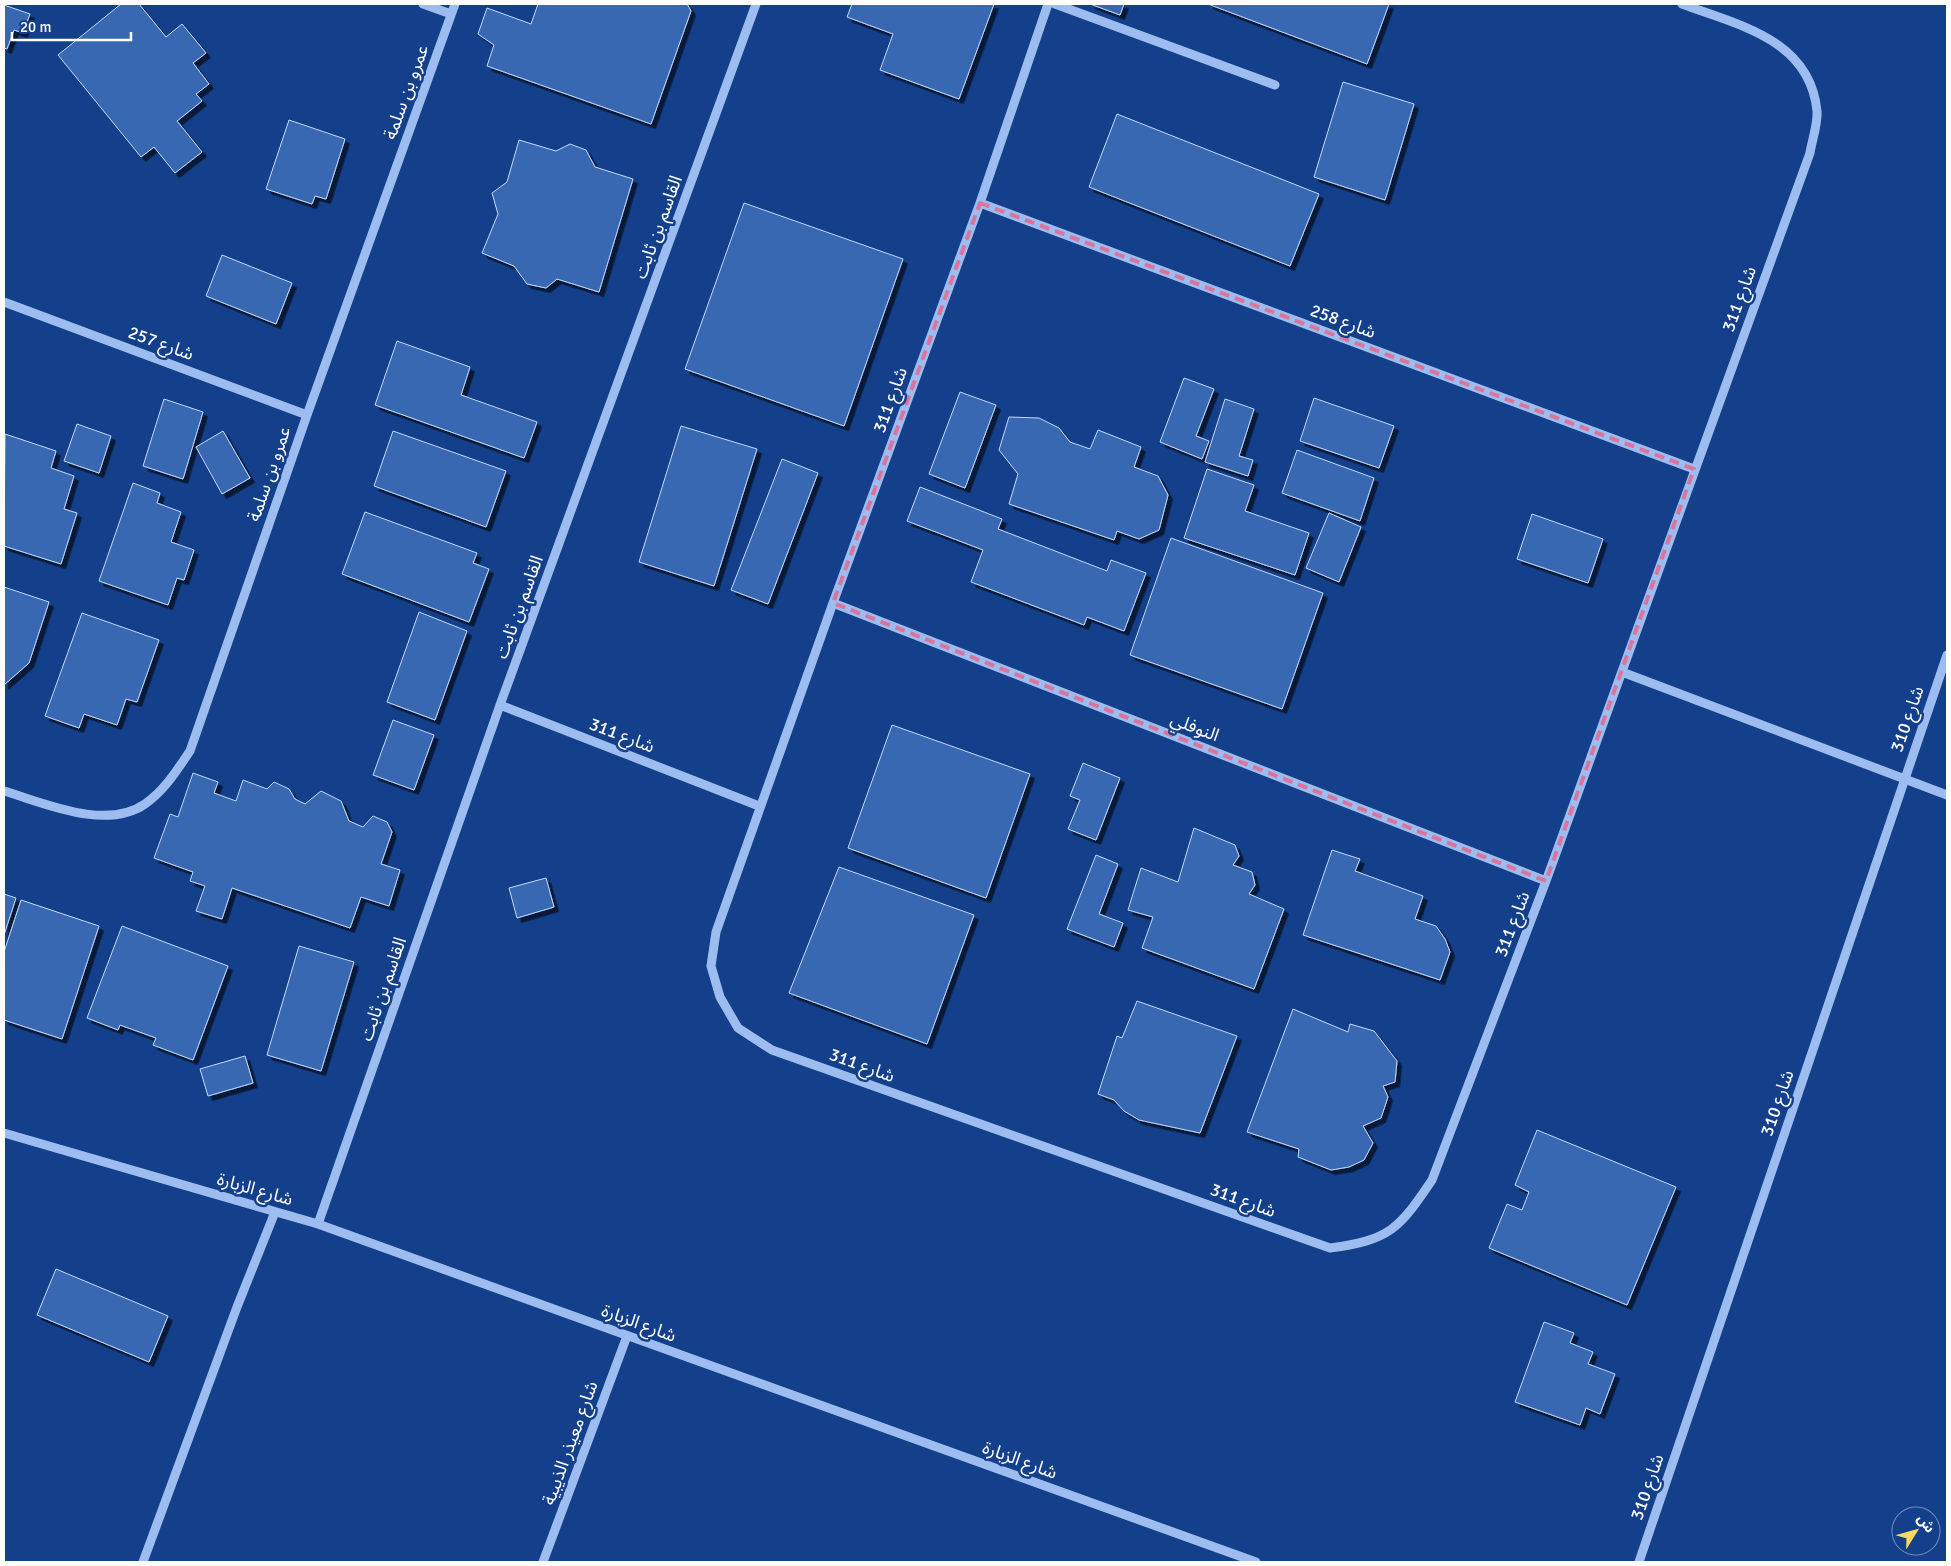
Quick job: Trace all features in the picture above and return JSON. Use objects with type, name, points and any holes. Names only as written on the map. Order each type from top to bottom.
[{"type":"street","points":[[423,4],[451,14]]},
{"type":"street","name":"عمرو بن سلمة","points":[[4,791],[79,813],[115,815],[144,805],[168,784],[190,751],[307,415],[455,4]]},
{"type":"street","name":"القاسم بن ثابت","points":[[318,1224],[500,705],[756,4]]},
{"type":"street","name":"شارع 311","points":[[1048,4],[980,203],[760,806],[716,932],[711,966],[720,997],[738,1028],[772,1050],[1330,1248],[1360,1244],[1390,1232],[1412,1210],[1432,1180],[1546,881],[1810,153],[1817,113],[1811,82],[1794,56],[1765,36],[1682,4]]},
{"type":"street","points":[[1055,4],[1275,85]]},
{"type":"street","name":"شارع 258","points":[[980,203],[1694,469]]},
{"type":"street","name":"شارع 257","points":[[4,302],[307,415]]},
{"type":"street","name":"النوفلي","points":[[833,603],[1546,881]]},
{"type":"street","name":"شارع 310","points":[[1639,1562],[1947,655]]},
{"type":"street","points":[[1622,672],[1904,777],[1947,795]]},
{"type":"street","name":"شارع 311","points":[[500,705],[760,806]]},
{"type":"street","name":"شارع الزبارة","points":[[4,1134],[318,1224],[1256,1562]]},
{"type":"street","points":[[143,1562],[237,1307],[276,1212]]},
{"type":"street","name":"شارع معيذر الذيبية","points":[[543,1562],[627,1336]]},
{"type":"highlighted area","points":[[980,203],[1694,469],[1546,881],[833,603]]},
{"type":"building","points":[[121,4],[139,4],[166,37],[182,24],[206,53],[193,63],[209,84],[196,94],[202,101],[177,121],[202,152],[175,173],[154,147],[141,157],[58,55]]},
{"type":"building","points":[[538,4],[687,4],[691,11],[651,124],[487,66],[494,45],[478,34],[487,8],[531,24]]},
{"type":"building","points":[[852,4],[994,4],[959,99],[880,70],[893,34],[847,17]]},
{"type":"building","points":[[1090,4],[1124,4],[1120,15]]},
{"type":"building","points":[[1208,4],[1389,4],[1367,64]]},
{"type":"building","points":[[4,5],[30,14],[23,33],[14,30],[7,49],[4,48]]},
{"type":"building","points":[[1343,82],[1414,104],[1385,200],[1314,177]]},
{"type":"building","points":[[1117,114],[1319,194],[1290,266],[1089,187]]},
{"type":"building","points":[[289,120],[345,139],[326,199],[315,196],[312,204],[266,189]]},
{"type":"building","points":[[519,140],[556,151],[570,144],[586,150],[595,167],[633,179],[599,292],[557,279],[546,288],[527,284],[514,266],[482,253],[498,214],[492,193],[507,182]]},
{"type":"building","points":[[744,203],[903,259],[844,426],[685,369]]},
{"type":"building","points":[[222,255],[292,283],[276,324],[206,296]]},
{"type":"building","points":[[397,341],[470,367],[461,395],[537,422],[524,458],[375,405]]},
{"type":"building","points":[[1184,378],[1214,389],[1196,436],[1209,441],[1202,459],[1160,442]]},
{"type":"building","points":[[960,392],[996,405],[965,488],[929,474]]},
{"type":"building","points":[[1314,398],[1394,426],[1379,468],[1300,441]]},
{"type":"building","points":[[164,399],[203,412],[183,479],[143,466]]},
{"type":"building","points":[[1225,399],[1254,409],[1239,456],[1253,460],[1248,476],[1205,462]]},
{"type":"building","points":[[1009,417],[1039,418],[1059,428],[1070,442],[1090,449],[1098,430],[1141,447],[1134,467],[1158,476],[1168,495],[1159,530],[1139,539],[1117,531],[1114,540],[1009,504],[1018,474],[999,450]]},
{"type":"building","points":[[77,424],[111,436],[99,473],[64,461]]},
{"type":"building","points":[[681,426],[757,449],[714,586],[639,562]]},
{"type":"building","points":[[223,431],[250,478],[222,494],[196,447]]},
{"type":"building","points":[[393,431],[506,471],[486,527],[374,486]]},
{"type":"building","points":[[5,434],[56,451],[51,468],[74,476],[64,509],[77,513],[61,564],[4,546]]},
{"type":"building","points":[[1297,450],[1374,478],[1360,521],[1282,493]]},
{"type":"building","points":[[782,459],[818,473],[768,604],[731,590]]},
{"type":"building","points":[[1207,469],[1254,485],[1245,511],[1309,533],[1295,575],[1184,538]]},
{"type":"building","points":[[133,483],[160,493],[157,503],[181,512],[171,542],[194,550],[184,580],[177,578],[168,605],[99,581]]},
{"type":"building","points":[[920,487],[1002,519],[998,529],[1107,571],[1111,560],[1146,573],[1124,631],[1087,617],[1084,625],[971,582],[983,550],[907,521]]},
{"type":"building","points":[[365,512],[477,553],[473,563],[489,569],[469,622],[342,574]]},
{"type":"building","points":[[1329,513],[1361,527],[1339,582],[1306,568]]},
{"type":"building","points":[[1532,514],[1603,539],[1588,583],[1517,559]]},
{"type":"building","points":[[1171,538],[1323,593],[1282,709],[1130,655]]},
{"type":"building","points":[[4,587],[49,602],[29,663],[4,685]]},
{"type":"building","points":[[419,612],[467,631],[435,720],[387,702]]},
{"type":"building","points":[[82,613],[159,640],[137,702],[126,699],[117,725],[84,714],[79,728],[45,716]]},
{"type":"building","points":[[393,720],[434,735],[414,790],[373,775]]},
{"type":"building","points":[[892,725],[1030,774],[986,898],[848,848]]},
{"type":"building","points":[[1083,763],[1120,778],[1096,840],[1068,829],[1080,800],[1070,796]]},
{"type":"building","points":[[193,773],[218,782],[214,793],[236,801],[243,780],[267,789],[274,782],[289,789],[295,799],[305,804],[321,791],[341,801],[349,821],[363,827],[373,816],[387,822],[392,832],[381,864],[400,870],[389,906],[361,897],[350,928],[232,888],[222,919],[196,911],[205,886],[190,881],[193,872],[154,858],[170,814],[178,817]]},
{"type":"building","points":[[1194,828],[1235,845],[1239,856],[1233,865],[1252,872],[1255,885],[1249,894],[1284,909],[1254,989],[1142,948],[1153,917],[1128,910],[1141,868],[1178,882]]},
{"type":"building","points":[[1332,850],[1360,859],[1355,871],[1423,896],[1415,919],[1436,926],[1445,939],[1450,952],[1440,980],[1303,935]]},
{"type":"building","points":[[1096,855],[1118,864],[1099,914],[1123,923],[1114,947],[1067,929]]},
{"type":"building","points":[[839,867],[974,915],[927,1044],[789,993]]},
{"type":"building","points":[[546,878],[554,907],[517,918],[509,888]]},
{"type":"building","points":[[4,894],[16,898],[4,935]]},
{"type":"building","points":[[21,900],[99,926],[62,1039],[4,1020],[4,952]]},
{"type":"building","points":[[122,926],[228,966],[193,1060],[153,1045],[156,1038],[120,1025],[118,1030],[87,1018]]},
{"type":"building","points":[[299,946],[354,962],[321,1071],[267,1055]]},
{"type":"building","points":[[1137,1001],[1237,1036],[1200,1133],[1139,1120],[1124,1111],[1114,1100],[1098,1094],[1117,1036],[1122,1038]]},
{"type":"building","points":[[1293,1009],[1348,1032],[1350,1024],[1374,1031],[1397,1061],[1395,1082],[1383,1086],[1388,1097],[1381,1118],[1363,1126],[1373,1143],[1364,1160],[1349,1167],[1331,1170],[1298,1157],[1299,1149],[1247,1132]]},
{"type":"building","points":[[245,1056],[253,1083],[208,1096],[200,1069]]},
{"type":"building","points":[[1537,1130],[1676,1187],[1627,1305],[1489,1248],[1507,1204],[1522,1210],[1529,1192],[1515,1185]]},
{"type":"building","points":[[56,1269],[168,1316],[149,1362],[37,1315]]},
{"type":"building","points":[[1544,1322],[1574,1333],[1570,1343],[1593,1352],[1588,1364],[1615,1374],[1600,1414],[1586,1408],[1580,1425],[1515,1402]]}]
